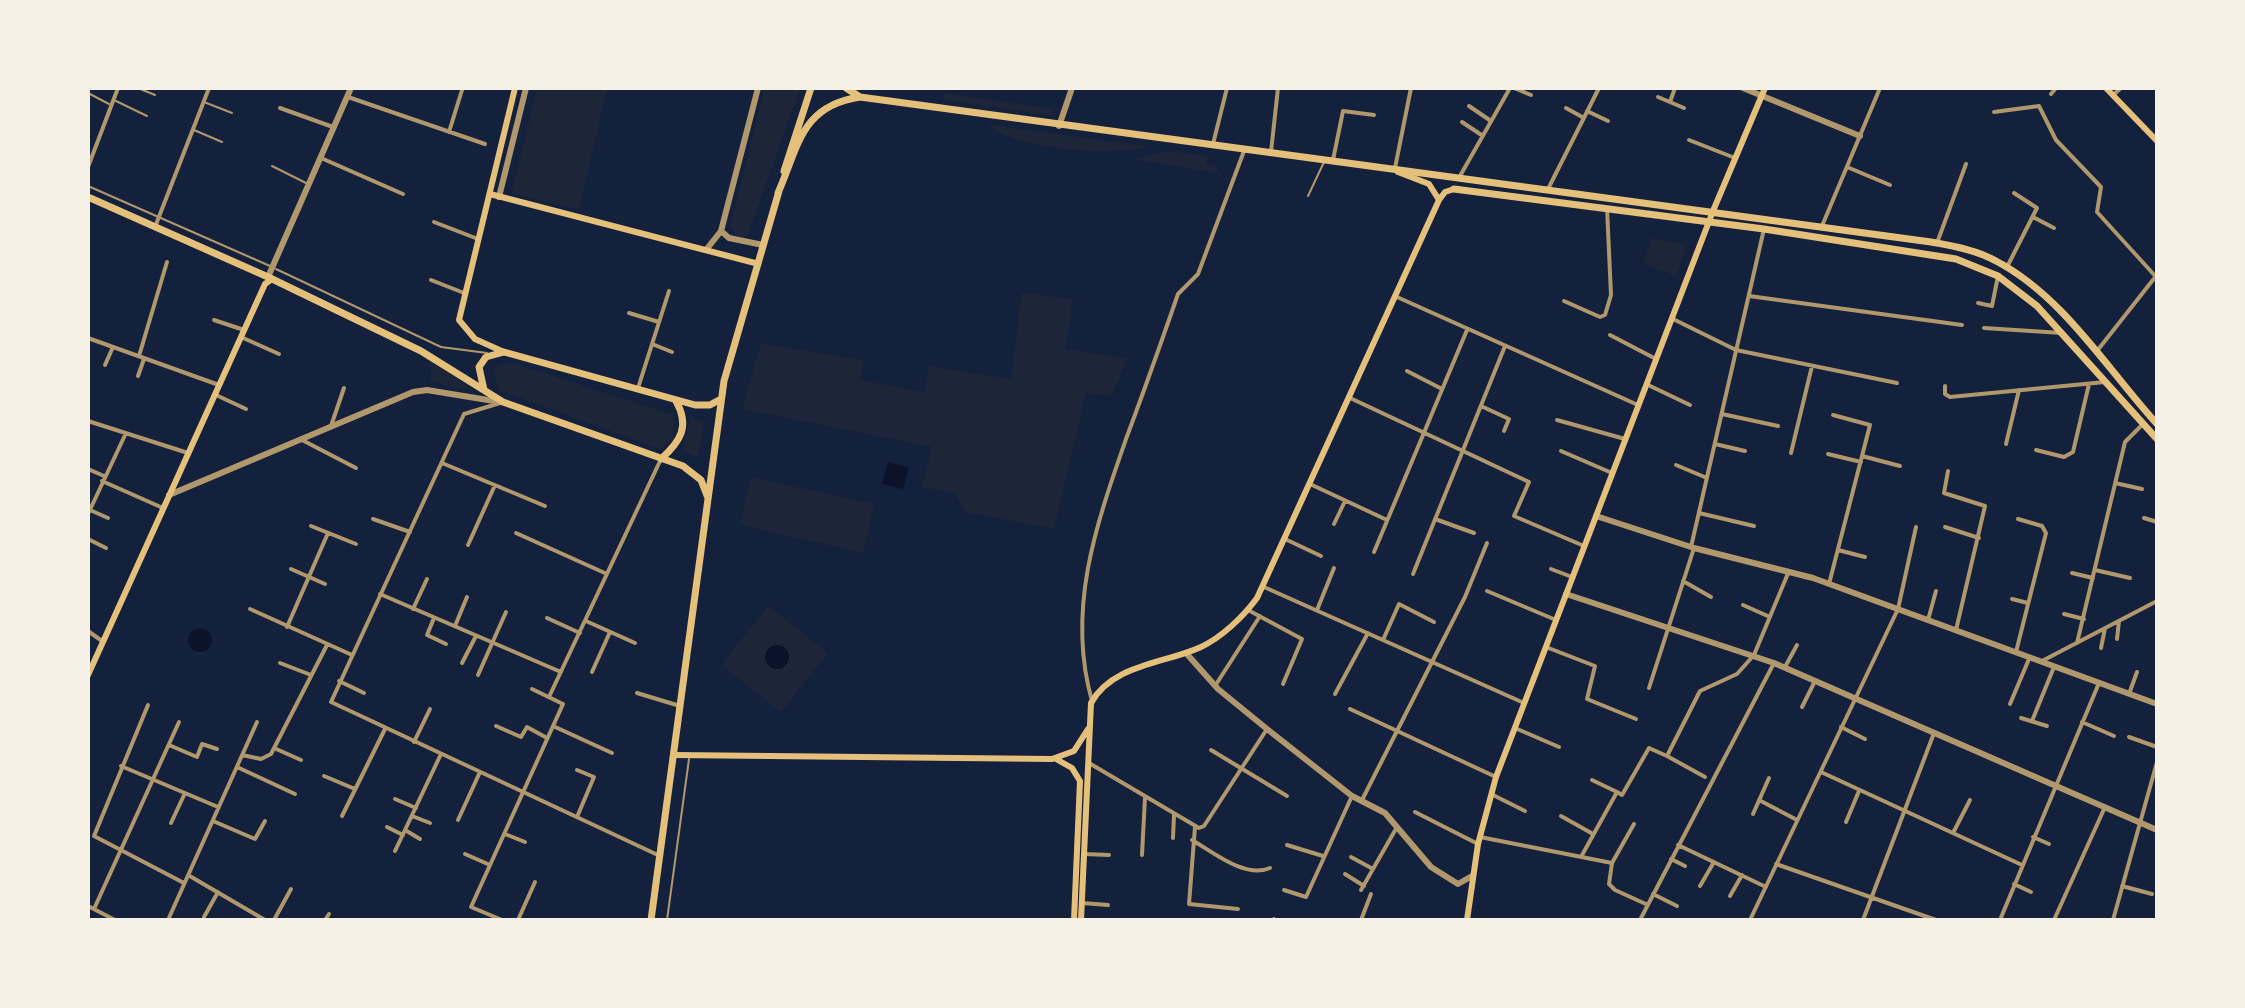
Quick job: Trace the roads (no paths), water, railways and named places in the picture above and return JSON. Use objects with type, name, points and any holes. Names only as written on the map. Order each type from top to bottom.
[{"type":"main road","points":[[515,88],[464,293],[461,325],[475,339],[499,353],[676,401],[710,405],[721,399]]},
{"type":"main road","points":[[651,920],[724,381],[755,263],[811,88]]},
{"type":"main road","points":[[846,88],[860,97]]},
{"type":"main road","points":[[2106,88],[2157,141]]},
{"type":"main road","points":[[1467,920],[1479,840],[1496,777],[1708,222],[1763,92]]},
{"type":"main road","points":[[778,193],[817,112],[832,103],[860,97],[1937,243],[1981,254],[2007,267],[2055,308],[2156,422]]},
{"type":"main road","points":[[1395,171],[1429,184],[1439,200]]},
{"type":"main road","points":[[1081,920],[1092,701],[1113,680],[1134,669],[1186,653],[1211,641],[1248,610],[1264,587],[1348,397],[1445,192],[1454,189],[1607,208],[1956,259],[1998,276],[2037,306],[2157,439]]},
{"type":"main road","points":[[490,194],[755,263]]},
{"type":"main road","points":[[88,197],[270,278],[421,351],[503,402],[692,472],[701,480],[709,500]]},
{"type":"main road","points":[[88,675],[270,278]]},
{"type":"main road","points":[[484,390],[479,367],[499,353]]},
{"type":"main road","points":[[661,459],[680,440],[684,427],[676,401]]},
{"type":"main road","points":[[674,755],[1056,759],[1079,745],[1090,723]]},
{"type":"main road","points":[[1056,759],[1075,772],[1080,787],[1074,920]]},
{"type":"main road","points":[[1075,772],[1088,763]]},
{"type":"street","points":[[88,167],[118,88]]},
{"type":"street","points":[[154,228],[209,88]]},
{"type":"street","points":[[270,278],[272,267],[351,88]]},
{"type":"street","points":[[499,197],[526,88]]},
{"type":"street","points":[[706,250],[721,231],[758,88]]},
{"type":"street","points":[[1059,126],[1072,88]]},
{"type":"street","points":[[1213,146],[1227,88]]},
{"type":"street","points":[[1271,154],[1278,88]]},
{"type":"street","points":[[1395,171],[1411,88]]},
{"type":"street","points":[[1459,179],[1512,88],[1531,95]]},
{"type":"street","points":[[1548,190],[1598,88]]},
{"type":"street","points":[[1670,102],[1675,88]]},
{"type":"street","points":[[1743,88],[1763,92],[1860,136]]},
{"type":"street","points":[[1822,226],[1880,88]]},
{"type":"street","points":[[2051,94],[2056,88]]},
{"type":"street","points":[[2113,95],[2121,88]]},
{"type":"street","points":[[449,132],[462,90]]},
{"type":"street","points":[[348,97],[485,144]]},
{"type":"street","points":[[1658,97],[1684,108]]},
{"type":"street","points":[[1994,112],[2033,105],[2041,110],[2056,140],[2101,187],[2097,212],[2157,276],[2096,353]]},
{"type":"street","points":[[1469,106],[1491,121]]},
{"type":"street","points":[[280,108],[335,128]]},
{"type":"street","points":[[1566,108],[1584,118]]},
{"type":"street","points":[[1328,162],[1343,111],[1374,115]]},
{"type":"street","points":[[1587,111],[1608,121]]},
{"type":"street","points":[[1462,122],[1483,136]]},
{"type":"street","points":[[1689,140],[1735,158]]},
{"type":"street","points":[[1092,701],[1086,682],[1082,596],[1097,522],[1178,294],[1198,274],[1244,151]]},
{"type":"street","points":[[321,158],[403,194]]},
{"type":"street","points":[[1937,243],[1966,164]]},
{"type":"street","points":[[1847,167],[1890,185]]},
{"type":"street","points":[[2007,267],[2033,217],[2036,204],[2014,193]]},
{"type":"street","points":[[1564,301],[1600,317],[1605,315],[1611,295],[1607,208]]},
{"type":"street","points":[[2033,217],[2054,228]]},
{"type":"street","points":[[434,222],[478,239]]},
{"type":"street","points":[[1649,688],[1693,548],[1764,229]]},
{"type":"street","points":[[721,231],[729,238],[763,245]]},
{"type":"street","points":[[138,376],[167,262]]},
{"type":"street","points":[[1978,303],[1992,306],[1998,276]]},
{"type":"street","points":[[431,280],[464,293]]},
{"type":"street","points":[[637,390],[669,291]]},
{"type":"street","points":[[1749,296],[1962,325]]},
{"type":"street","points":[[1397,297],[1638,405]]},
{"type":"street","points":[[629,313],[659,322]]},
{"type":"street","points":[[1671,318],[1736,350],[1897,383]]},
{"type":"street","points":[[214,320],[279,354]]},
{"type":"street","points":[[1984,328],[2063,333]]},
{"type":"street","points":[[1374,552],[1468,329]]},
{"type":"street","points":[[1610,335],[1656,359]]},
{"type":"street","points":[[88,338],[219,385]]},
{"type":"street","points":[[652,344],[672,352]]},
{"type":"street","points":[[1413,574],[1506,346]]},
{"type":"street","points":[[105,365],[113,347]]},
{"type":"street","points":[[1791,453],[1812,366]]},
{"type":"street","points":[[1407,371],[1442,389]]},
{"type":"street","points":[[1945,386],[1945,394],[1950,397],[2106,382]]},
{"type":"street","points":[[1646,384],[1690,405]]},
{"type":"street","points":[[2036,450],[2064,457],[2073,452],[2089,384]]},
{"type":"street","points":[[331,426],[344,388]]},
{"type":"street","points":[[169,495],[413,392],[427,390],[503,402]]},
{"type":"street","points":[[2006,444],[2019,390]]},
{"type":"street","points":[[215,394],[246,409]]},
{"type":"street","points":[[1348,397],[1529,482],[1514,516],[1584,546]]},
{"type":"street","points":[[503,402],[464,414],[339,681],[332,705],[660,856]]},
{"type":"street","points":[[1481,406],[1509,419],[1504,431]]},
{"type":"street","points":[[1722,414],[1778,426]]},
{"type":"street","points":[[1829,584],[1870,425],[1833,415]]},
{"type":"street","points":[[1557,420],[1625,439]]},
{"type":"street","points":[[88,421],[189,453]]},
{"type":"street","points":[[2077,643],[2125,442],[2143,424]]},
{"type":"street","points":[[108,518],[89,512],[126,433]]},
{"type":"street","points":[[300,439],[356,468]]},
{"type":"street","points":[[1715,444],[1745,451]]},
{"type":"street","points":[[1561,451],[1612,473]]},
{"type":"street","points":[[1828,454],[1900,466]]},
{"type":"street","points":[[549,697],[661,459]]},
{"type":"street","points":[[442,463],[545,506]]},
{"type":"street","points":[[1676,465],[1707,478]]},
{"type":"street","points":[[88,469],[163,508]]},
{"type":"street","points":[[1948,471],[1944,493],[1985,506],[1956,630]]},
{"type":"street","points":[[1309,483],[1387,520]]},
{"type":"street","points":[[2115,483],[2142,489]]},
{"type":"street","points":[[468,545],[495,485]]},
{"type":"street","points":[[1334,524],[1345,500]]},
{"type":"street","points":[[1699,513],[1754,526]]},
{"type":"street","points":[[1596,516],[1693,548],[1829,584],[2157,704]]},
{"type":"street","points":[[2144,518],[2157,522]]},
{"type":"street","points":[[373,519],[410,532]]},
{"type":"street","points":[[1435,519],[1474,533]]},
{"type":"street","points":[[2016,652],[2046,531],[2042,526],[2018,519]]},
{"type":"street","points":[[311,526],[356,544]]},
{"type":"street","points":[[1750,920],[1898,609],[1916,527]]},
{"type":"street","points":[[1945,527],[1979,538]]},
{"type":"street","points":[[287,627],[328,533]]},
{"type":"street","points":[[516,533],[607,574]]},
{"type":"street","points":[[88,539],[106,548]]},
{"type":"street","points":[[1285,539],[1321,556]]},
{"type":"street","points":[[1362,801],[1433,662],[1487,543]]},
{"type":"street","points":[[1838,550],[1865,557]]},
{"type":"street","points":[[1317,610],[1334,568]]},
{"type":"street","points":[[291,569],[325,584]]},
{"type":"street","points":[[1551,569],[1572,577]]},
{"type":"street","points":[[2095,570],[2130,578]]},
{"type":"street","points":[[1667,756],[1700,691],[1737,674],[1754,655],[1789,571]]},
{"type":"street","points":[[2072,573],[2093,578]]},
{"type":"street","points":[[413,609],[427,579]]},
{"type":"street","points":[[1683,581],[1711,597]]},
{"type":"street","points":[[1264,587],[1524,703]]},
{"type":"street","points":[[1487,591],[1556,620]]},
{"type":"street","points":[[1928,620],[1936,591]]},
{"type":"street","points":[[380,594],[561,672]]},
{"type":"street","points":[[1566,594],[1785,667],[2157,830]]},
{"type":"street","points":[[455,626],[467,597]]},
{"type":"street","points":[[2012,599],[2028,603]]},
{"type":"street","points":[[2042,661],[2157,601]]},
{"type":"street","points":[[1383,640],[1399,604],[1434,622]]},
{"type":"street","points":[[1743,605],[1771,617]]},
{"type":"street","points":[[250,609],[352,655]]},
{"type":"street","points":[[1248,610],[1303,640],[1283,684]]},
{"type":"street","points":[[478,675],[506,612]]},
{"type":"street","points":[[2064,614],[2084,619]]},
{"type":"street","points":[[1215,686],[1260,616]]},
{"type":"street","points":[[434,618],[427,635],[446,644]]},
{"type":"street","points":[[547,618],[580,633]]},
{"type":"street","points":[[585,620],[635,643]]},
{"type":"street","points":[[2117,639],[2119,621]]},
{"type":"street","points":[[2101,648],[2105,628]]},
{"type":"street","points":[[88,631],[103,642]]},
{"type":"street","points":[[592,672],[610,632]]},
{"type":"street","points":[[1335,694],[1368,633]]},
{"type":"street","points":[[462,663],[476,636]]},
{"type":"street","points":[[242,755],[261,759],[271,754],[327,645]]},
{"type":"street","points":[[1785,667],[1797,645]]},
{"type":"street","points":[[1546,647],[1595,666],[1587,699],[1636,719]]},
{"type":"street","points":[[1186,653],[1215,686],[1267,729],[1352,796],[1385,813],[1399,825],[1440,875],[1458,884],[1472,876]]},
{"type":"street","points":[[2010,704],[2030,657]]},
{"type":"street","points":[[280,663],[311,675]]},
{"type":"street","points":[[1640,920],[1774,663]]},
{"type":"street","points":[[2032,721],[2054,667]]},
{"type":"street","points":[[2129,694],[2137,672]]},
{"type":"street","points":[[339,681],[364,693]]},
{"type":"street","points":[[1802,707],[1816,681]]},
{"type":"street","points":[[2000,920],[2099,683]]},
{"type":"street","points":[[502,920],[471,907],[563,704],[532,689]]},
{"type":"street","points":[[637,693],[680,706]]},
{"type":"street","points":[[148,705],[94,838],[184,883]]},
{"type":"street","points":[[414,742],[430,709]]},
{"type":"street","points":[[1350,709],[1496,777]]},
{"type":"street","points":[[2021,718],[2047,726]]},
{"type":"street","points":[[113,920],[91,907],[179,722]]},
{"type":"street","points":[[168,920],[257,722]]},
{"type":"street","points":[[2082,722],[2114,736]]},
{"type":"street","points":[[496,726],[521,737],[527,727],[547,738]]},
{"type":"street","points":[[553,726],[612,753]]},
{"type":"street","points":[[1841,727],[1865,739]]},
{"type":"street","points":[[1515,728],[1559,747]]},
{"type":"street","points":[[342,816],[385,729]]},
{"type":"street","points":[[1088,763],[1195,827],[1204,826],[1267,729]]},
{"type":"street","points":[[1863,920],[1934,733]]},
{"type":"street","points":[[2129,737],[2157,747]]},
{"type":"street","points":[[169,745],[197,757],[202,744],[217,749]]},
{"type":"street","points":[[274,748],[301,760]]},
{"type":"street","points":[[1592,780],[1622,795],[1649,748],[1705,777]]},
{"type":"street","points":[[1211,750],[1287,796]]},
{"type":"street","points":[[395,851],[441,754]]},
{"type":"street","points":[[2113,920],[2157,762]]},
{"type":"street","points":[[121,766],[219,808]]},
{"type":"street","points":[[237,767],[295,794]]},
{"type":"street","points":[[577,770],[594,777],[577,817]]},
{"type":"street","points":[[458,820],[480,772]]},
{"type":"street","points":[[1820,772],[2022,865]]},
{"type":"street","points":[[324,776],[355,789]]},
{"type":"street","points":[[1753,814],[1769,778]]},
{"type":"street","points":[[1846,822],[1860,790]]},
{"type":"street","points":[[1581,857],[1617,792]]},
{"type":"street","points":[[171,823],[185,793]]},
{"type":"street","points":[[1491,793],[1525,811]]},
{"type":"street","points":[[1284,890],[1306,897],[1352,796]]},
{"type":"street","points":[[1142,855],[1145,797]]},
{"type":"street","points":[[395,799],[416,808]]},
{"type":"street","points":[[1759,800],[1797,820]]},
{"type":"street","points":[[1953,833],[1970,800]]},
{"type":"street","points":[[2147,801],[2157,804]]},
{"type":"street","points":[[2054,920],[2105,807]]},
{"type":"street","points":[[1415,812],[1479,840],[1612,863]]},
{"type":"street","points":[[1173,838],[1174,815]]},
{"type":"street","points":[[412,816],[430,823]]},
{"type":"street","points":[[1561,816],[1593,834]]},
{"type":"street","points":[[213,821],[255,839],[265,821]]},
{"type":"street","points":[[1634,824],[1612,863],[1611,888],[1648,905]]},
{"type":"street","points":[[1345,874],[1362,888],[1399,825]]},
{"type":"street","points":[[387,827],[420,839]]},
{"type":"street","points":[[1195,827],[1191,839],[1189,904],[1238,909]]},
{"type":"street","points":[[504,833],[525,842]]},
{"type":"street","points":[[2033,837],[2049,844]]},
{"type":"street","points":[[1191,839],[1237,866],[1256,870],[1270,868]]},
{"type":"street","points":[[1287,845],[1323,856]]},
{"type":"street","points":[[1678,845],[1766,887]]},
{"type":"street","points":[[465,854],[490,865]]},
{"type":"street","points":[[1084,854],[1109,855]]},
{"type":"street","points":[[1351,857],[1373,869]]},
{"type":"street","points":[[1671,859],[1685,866]]},
{"type":"street","points":[[1700,886],[1714,862]]},
{"type":"street","points":[[1776,864],[1936,920]]},
{"type":"street","points":[[188,875],[265,920]]},
{"type":"street","points":[[1730,896],[1742,875]]},
{"type":"street","points":[[518,920],[535,882]]},
{"type":"street","points":[[2014,884],[2031,892]]},
{"type":"street","points":[[2122,886],[2152,894]]},
{"type":"street","points":[[274,920],[291,889]]},
{"type":"street","points":[[204,917],[218,892]]},
{"type":"street","points":[[1361,920],[1371,894]]},
{"type":"street","points":[[1653,894],[1677,906]]},
{"type":"street","points":[[1082,903],[1108,905]]},
{"type":"street","points":[[325,920],[329,914]]},
{"type":"lane","points":[[138,88],[155,95]]},
{"type":"lane","points":[[88,93],[147,116]]},
{"type":"lane","points":[[204,102],[232,113]]},
{"type":"lane","points":[[192,130],[222,142]]},
{"type":"lane","points":[[1308,196],[1328,162]]},
{"type":"lane","points":[[272,166],[309,184]]},
{"type":"lane","points":[[88,186],[272,267],[441,347],[499,353]]},
{"type":"lane","points":[[667,920],[689,755]]}]
